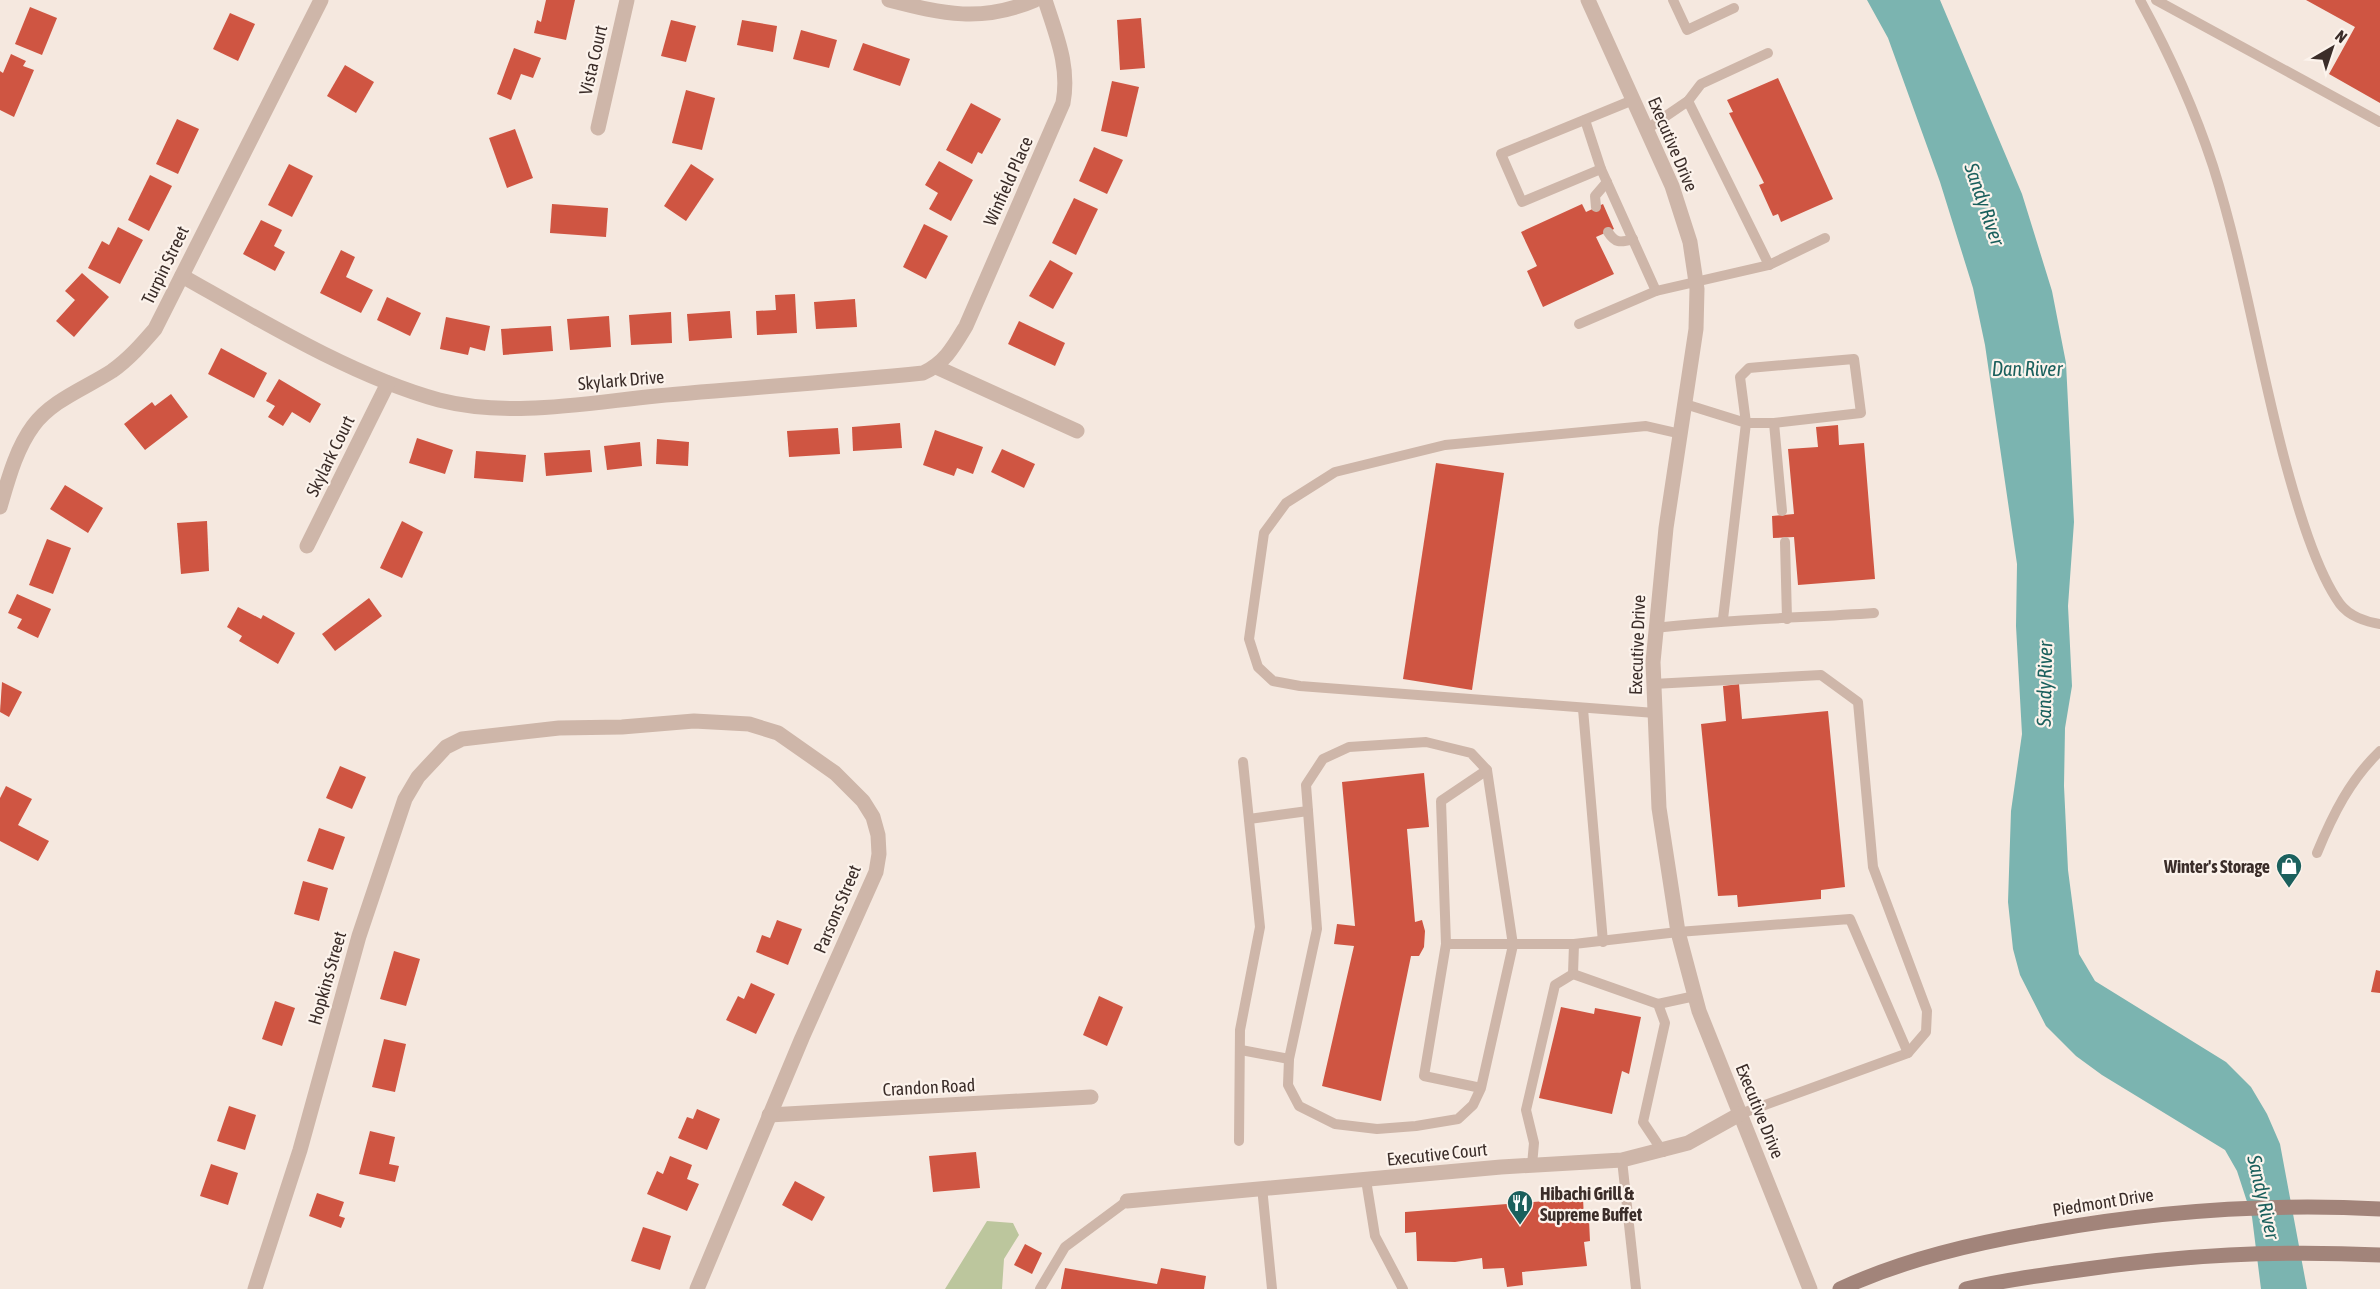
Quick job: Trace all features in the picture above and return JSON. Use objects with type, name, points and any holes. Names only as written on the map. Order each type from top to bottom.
[{"type":"main road","name":"Piedmont Drive","points":[[1840,1289],[1880,1271],[1944,1252],[2095,1222],[2173,1211],[2232,1208],[2306,1206],[2378,1209]]},
{"type":"main road","points":[[1966,1289],[2000,1281],[2121,1264],[2268,1252],[2380,1255]]},
{"type":"street","name":"Turpin Street","points":[[0,507],[21,444],[34,424],[52,407],[113,370],[134,353],[155,329],[321,0]]},
{"type":"street","name":"Vista Court","points":[[598,128],[627,0]]},
{"type":"street","points":[[889,0],[956,14],[996,14],[1035,0]]},
{"type":"street","name":"Winfield Place","points":[[936,367],[949,355],[976,305],[1063,104],[1067,84],[1065,64],[1045,0]]},
{"type":"street","name":"Executive Drive","points":[[1588,0],[1672,186],[1690,242],[1696,283],[1696,329],[1655,628],[1653,684],[1659,808],[1678,932],[1695,996],[1810,1289]]},
{"type":"street","name":"Skylark Drive","points":[[182,276],[272,327],[388,382],[440,400],[484,407],[515,407],[875,378],[923,373],[936,367]]},
{"type":"street","points":[[936,367],[1077,431]]},
{"type":"street","name":"Skylark Court","points":[[307,546],[388,382]]},
{"type":"street","name":"Parsons Street","points":[[502,734],[559,728],[622,727],[694,721],[749,724],[778,733],[805,749],[835,773],[863,801],[873,817],[878,835],[879,854],[876,872],[769,1115],[697,1289]]},
{"type":"street","name":"Hopkins Street","points":[[255,1289],[300,1150],[358,936],[405,799],[424,770],[446,747],[462,739],[502,734]]},
{"type":"street","name":"Crandon Road","points":[[769,1115],[1091,1097]]},
{"type":"street","name":"Executive Court","points":[[1127,1201],[1262,1187],[1622,1160],[1663,1152],[1688,1143],[1740,1114]]},
{"type":"lane","points":[[1673,0],[1687,30],[1734,8]]},
{"type":"lane","points":[[2140,0],[2188,100],[2212,165],[2232,230],[2269,402],[2295,498],[2311,544],[2341,606],[2354,616],[2380,624]]},
{"type":"lane","points":[[2156,0],[2380,122]]},
{"type":"lane","points":[[1647,129],[1689,101],[1701,84],[1768,53]]},
{"type":"lane","points":[[1601,169],[1522,202],[1501,154],[1633,100]]},
{"type":"lane","points":[[1689,101],[1769,265]]},
{"type":"lane","points":[[1585,120],[1601,169],[1656,291]]},
{"type":"lane","points":[[1596,207],[1595,196],[1607,182]]},
{"type":"lane","points":[[1608,231],[1613,240],[1621,243],[1633,239]]},
{"type":"lane","points":[[1579,324],[1656,291],[1769,265],[1825,238]]},
{"type":"lane","points":[[1685,404],[1746,423],[1774,423],[1861,413],[1854,359],[1749,368],[1740,377],[1746,423],[1723,619]]},
{"type":"lane","points":[[1774,423],[1782,511]]},
{"type":"lane","points":[[1655,713],[1300,686],[1273,681],[1258,667],[1249,639],[1264,533],[1286,503],[1335,472],[1445,445],[1646,426],[1681,434]]},
{"type":"lane","points":[[1785,542],[1787,619]]},
{"type":"lane","points":[[1655,628],[1723,619],[1787,619],[1874,613]]},
{"type":"lane","points":[[1653,684],[1821,675],[1858,702],[1874,867],[1927,1011],[1926,1032],[1908,1053],[1740,1114]]},
{"type":"lane","points":[[1583,708],[1603,942]]},
{"type":"lane","points":[[1426,742],[1471,753],[1487,770],[1513,945],[1480,1088],[1473,1105],[1458,1119],[1416,1126],[1377,1129],[1335,1124],[1299,1106],[1288,1084],[1289,1059],[1317,929],[1308,811],[1306,785],[1323,759],[1349,747],[1426,742]]},
{"type":"lane","points":[[2317,853],[2331,819],[2349,786],[2362,768],[2380,751]]},
{"type":"lane","points":[[1239,1141],[1240,1030],[1260,927],[1243,762]]},
{"type":"lane","points":[[1480,1088],[1424,1076],[1446,944],[1441,801],[1487,770]]},
{"type":"lane","points":[[1249,819],[1308,811]]},
{"type":"lane","points":[[1446,944],[1574,944],[1678,932],[1850,919],[1908,1053]]},
{"type":"lane","points":[[1573,974],[1574,944]]},
{"type":"lane","points":[[1573,974],[1658,1004],[1695,996]]},
{"type":"lane","points":[[1532,1165],[1534,1143],[1526,1110],[1555,985],[1573,974]]},
{"type":"lane","points":[[1658,1004],[1665,1023],[1643,1122],[1663,1152]]},
{"type":"lane","points":[[1241,1050],[1289,1059]]},
{"type":"lane","points":[[1622,1160],[1636,1289]]},
{"type":"lane","points":[[1366,1180],[1375,1236],[1403,1289]]},
{"type":"lane","points":[[1262,1187],[1272,1289]]},
{"type":"lane","points":[[1040,1289],[1065,1247],[1127,1201]]},
{"type":"green space","points":[[987,1221],[1013,1223],[1019,1235],[1004,1259],[1002,1289],[945,1289]]},
{"type":"water","name":"Dan River","points":[[1867,0],[1940,0],[2022,194],[2052,291],[2066,363],[2074,522],[2068,606],[2072,686],[2065,728],[2064,786],[2068,870],[2079,954],[2095,981],[2226,1062],[2251,1087],[2267,1114],[2280,1144],[2307,1289],[2261,1289],[2252,1217],[2237,1171],[2225,1150],[2102,1075],[2076,1056],[2046,1026],[2020,975],[2013,949],[2008,902],[2011,811],[2022,734],[2016,626],[2017,564],[1985,345],[1973,288],[1940,182],[1888,38]]},
{"type":"building","points":[[546,0],[575,0],[566,40],[534,33],[537,20],[541,22]]},
{"type":"building","points":[[2306,0],[2380,0],[2380,103],[2329,74],[2355,27]]},
{"type":"building","points":[[30,7],[57,18],[42,55],[15,44]]},
{"type":"building","points":[[230,13],[255,24],[238,61],[213,49]]},
{"type":"building","points":[[1141,18],[1145,68],[1120,70],[1117,20]]},
{"type":"building","points":[[671,20],[696,26],[686,62],[661,56]]},
{"type":"building","points":[[742,20],[777,26],[773,52],[737,45]]},
{"type":"building","points":[[801,30],[837,40],[829,68],[793,59]]},
{"type":"building","points":[[863,43],[910,59],[900,86],[853,70]]},
{"type":"building","points":[[514,48],[541,58],[533,78],[521,74],[511,100],[497,94]]},
{"type":"building","points":[[11,54],[26,61],[23,66],[34,70],[14,117],[0,110],[0,71],[3,73]]},
{"type":"building","points":[[345,65],[374,82],[356,113],[327,96]]},
{"type":"building","points":[[1778,78],[1833,199],[1781,222],[1778,214],[1773,216],[1759,185],[1764,183],[1729,113],[1733,112],[1727,100]]},
{"type":"building","points":[[1112,81],[1139,87],[1127,137],[1101,131]]},
{"type":"building","points":[[686,90],[715,98],[702,150],[672,143]]},
{"type":"building","points":[[971,103],[1001,119],[982,154],[978,152],[972,164],[946,150]]},
{"type":"building","points":[[177,119],[199,129],[178,174],[156,164]]},
{"type":"building","points":[[515,129],[533,178],[507,188],[489,138]]},
{"type":"building","points":[[1094,147],[1123,160],[1107,194],[1079,181]]},
{"type":"building","points":[[939,161],[973,180],[951,221],[929,209],[938,193],[925,185]]},
{"type":"building","points":[[289,164],[313,176],[292,217],[268,205]]},
{"type":"building","points":[[691,164],[714,179],[686,221],[664,206]]},
{"type":"building","points":[[150,175],[172,186],[149,231],[128,220]]},
{"type":"building","points":[[1074,198],[1098,209],[1076,255],[1052,243]]},
{"type":"building","points":[[552,204],[608,208],[606,237],[550,233]]},
{"type":"building","points":[[1582,204],[1586,212],[1603,204],[1614,229],[1596,237],[1614,274],[1543,307],[1527,271],[1537,266],[1521,232]]},
{"type":"building","points":[[261,220],[282,230],[274,246],[285,252],[275,271],[243,254]]},
{"type":"building","points":[[924,224],[948,236],[926,279],[903,267]]},
{"type":"building","points":[[118,227],[143,240],[120,284],[88,268],[102,241],[109,245]]},
{"type":"building","points":[[341,250],[355,257],[346,277],[373,290],[361,313],[320,293]]},
{"type":"building","points":[[1050,260],[1073,273],[1053,309],[1029,296]]},
{"type":"building","points":[[82,273],[109,297],[74,337],[56,321],[75,300],[65,291]]},
{"type":"building","points":[[795,294],[797,333],[757,335],[756,311],[776,310],[775,295]]},
{"type":"building","points":[[387,297],[421,313],[410,336],[377,320]]},
{"type":"building","points":[[855,299],[857,327],[816,329],[814,302]]},
{"type":"building","points":[[730,311],[732,338],[689,341],[687,314]]},
{"type":"building","points":[[671,312],[672,343],[631,345],[629,315]]},
{"type":"building","points":[[609,316],[611,347],[570,350],[567,319]]},
{"type":"building","points":[[446,317],[490,326],[485,351],[470,347],[468,355],[440,349]]},
{"type":"building","points":[[1019,321],[1065,343],[1055,366],[1008,344]]},
{"type":"building","points":[[551,326],[553,351],[503,355],[501,329]]},
{"type":"building","points":[[221,348],[267,373],[254,398],[208,374]]},
{"type":"building","points":[[279,379],[321,404],[310,423],[292,412],[283,426],[268,417],[275,406],[266,401]]},
{"type":"building","points":[[171,394],[188,417],[145,450],[124,424],[152,402],[155,406]]},
{"type":"building","points":[[900,423],[902,448],[853,451],[852,427]]},
{"type":"building","points":[[1838,425],[1839,445],[1864,443],[1875,579],[1798,585],[1794,537],[1773,538],[1772,516],[1794,514],[1788,449],[1818,447],[1816,427]]},
{"type":"building","points":[[838,428],[840,454],[789,457],[787,431]]},
{"type":"building","points":[[935,430],[983,447],[973,474],[957,468],[954,476],[923,465]]},
{"type":"building","points":[[417,438],[453,450],[445,474],[409,463]]},
{"type":"building","points":[[657,439],[689,442],[688,466],[656,464]]},
{"type":"building","points":[[640,442],[642,466],[607,470],[604,446]]},
{"type":"building","points":[[1002,449],[1035,464],[1024,488],[991,472]]},
{"type":"building","points":[[590,450],[592,472],[546,476],[544,453]]},
{"type":"building","points":[[476,451],[526,455],[523,482],[474,478]]},
{"type":"building","points":[[1436,463],[1504,473],[1472,690],[1403,679]]},
{"type":"building","points":[[65,485],[103,508],[88,533],[50,509]]},
{"type":"building","points":[[207,521],[209,571],[181,574],[177,523]]},
{"type":"building","points":[[402,521],[423,532],[402,578],[380,568]]},
{"type":"building","points":[[47,539],[71,548],[53,594],[29,585]]},
{"type":"building","points":[[17,594],[51,609],[38,638],[17,628],[22,619],[8,613]]},
{"type":"building","points":[[369,598],[382,616],[335,651],[322,634]]},
{"type":"building","points":[[238,607],[261,619],[263,615],[295,633],[278,664],[239,641],[242,636],[227,627]]},
{"type":"building","points":[[2,682],[22,692],[9,717],[0,712]]},
{"type":"building","points":[[1739,684],[1742,719],[1828,711],[1845,887],[1821,890],[1821,899],[1738,907],[1737,895],[1718,896],[1701,724],[1726,721],[1723,686]]},
{"type":"building","points":[[340,766],[366,777],[352,809],[326,798]]},
{"type":"building","points":[[1424,773],[1429,827],[1407,829],[1415,922],[1422,920],[1425,931],[1424,947],[1419,956],[1411,956],[1381,1101],[1322,1086],[1354,946],[1334,944],[1337,924],[1355,926],[1342,782]]},
{"type":"building","points":[[6,786],[32,799],[18,825],[49,841],[38,861],[0,841],[0,798]]},
{"type":"building","points":[[319,828],[345,837],[333,870],[307,861]]},
{"type":"building","points":[[303,881],[328,888],[319,921],[294,914]]},
{"type":"building","points":[[777,920],[802,929],[788,965],[756,952],[762,935],[770,938]]},
{"type":"building","points":[[394,951],[420,959],[406,1006],[380,999]]},
{"type":"building","points":[[2376,970],[2380,971],[2380,993],[2371,992]]},
{"type":"building","points":[[751,983],[775,994],[756,1034],[726,1020],[738,996],[744,999]]},
{"type":"building","points":[[1099,996],[1123,1007],[1107,1046],[1083,1035]]},
{"type":"building","points":[[275,1001],[295,1008],[282,1046],[262,1039]]},
{"type":"building","points":[[1561,1007],[1594,1014],[1595,1008],[1641,1017],[1629,1074],[1622,1071],[1612,1114],[1539,1098]]},
{"type":"building","points":[[384,1039],[406,1044],[395,1092],[372,1087]]},
{"type":"building","points":[[229,1106],[256,1115],[245,1150],[217,1141]]},
{"type":"building","points":[[697,1109],[720,1119],[707,1150],[678,1138],[687,1117],[693,1119]]},
{"type":"building","points":[[370,1131],[395,1137],[389,1164],[399,1166],[395,1182],[359,1174]]},
{"type":"building","points":[[976,1152],[980,1188],[933,1192],[929,1156]]},
{"type":"building","points":[[670,1156],[692,1165],[687,1179],[699,1184],[687,1211],[647,1194],[657,1171],[663,1174]]},
{"type":"building","points":[[211,1164],[238,1173],[228,1205],[200,1196]]},
{"type":"building","points":[[795,1181],[825,1197],[812,1221],[782,1205]]},
{"type":"building","points":[[317,1193],[344,1202],[339,1216],[345,1218],[341,1228],[309,1216]]},
{"type":"building","points":[[1583,1198],[1584,1219],[1589,1220],[1590,1241],[1584,1242],[1587,1266],[1522,1272],[1523,1285],[1507,1287],[1504,1268],[1483,1269],[1482,1258],[1455,1262],[1417,1261],[1416,1232],[1405,1233],[1405,1212]]},
{"type":"building","points":[[643,1227],[671,1236],[660,1270],[631,1261]]},
{"type":"building","points":[[1025,1244],[1042,1253],[1032,1274],[1014,1265]]},
{"type":"building","points":[[1065,1268],[1157,1284],[1161,1268],[1206,1276],[1204,1289],[1061,1289]]},
{"type":"place","name":"Winter's Storage","points":[[2289,889]]},
{"type":"place","name":"Hibachi Grill & Supreme Buffet","points":[[1520,1226]]},
{"type":"water label","name":"Sandy River","points":[[1985,204]]},
{"type":"water label","name":"Sandy River","points":[[2044,684]]},
{"type":"water label","name":"Sandy River","points":[[2264,1197]]}]
